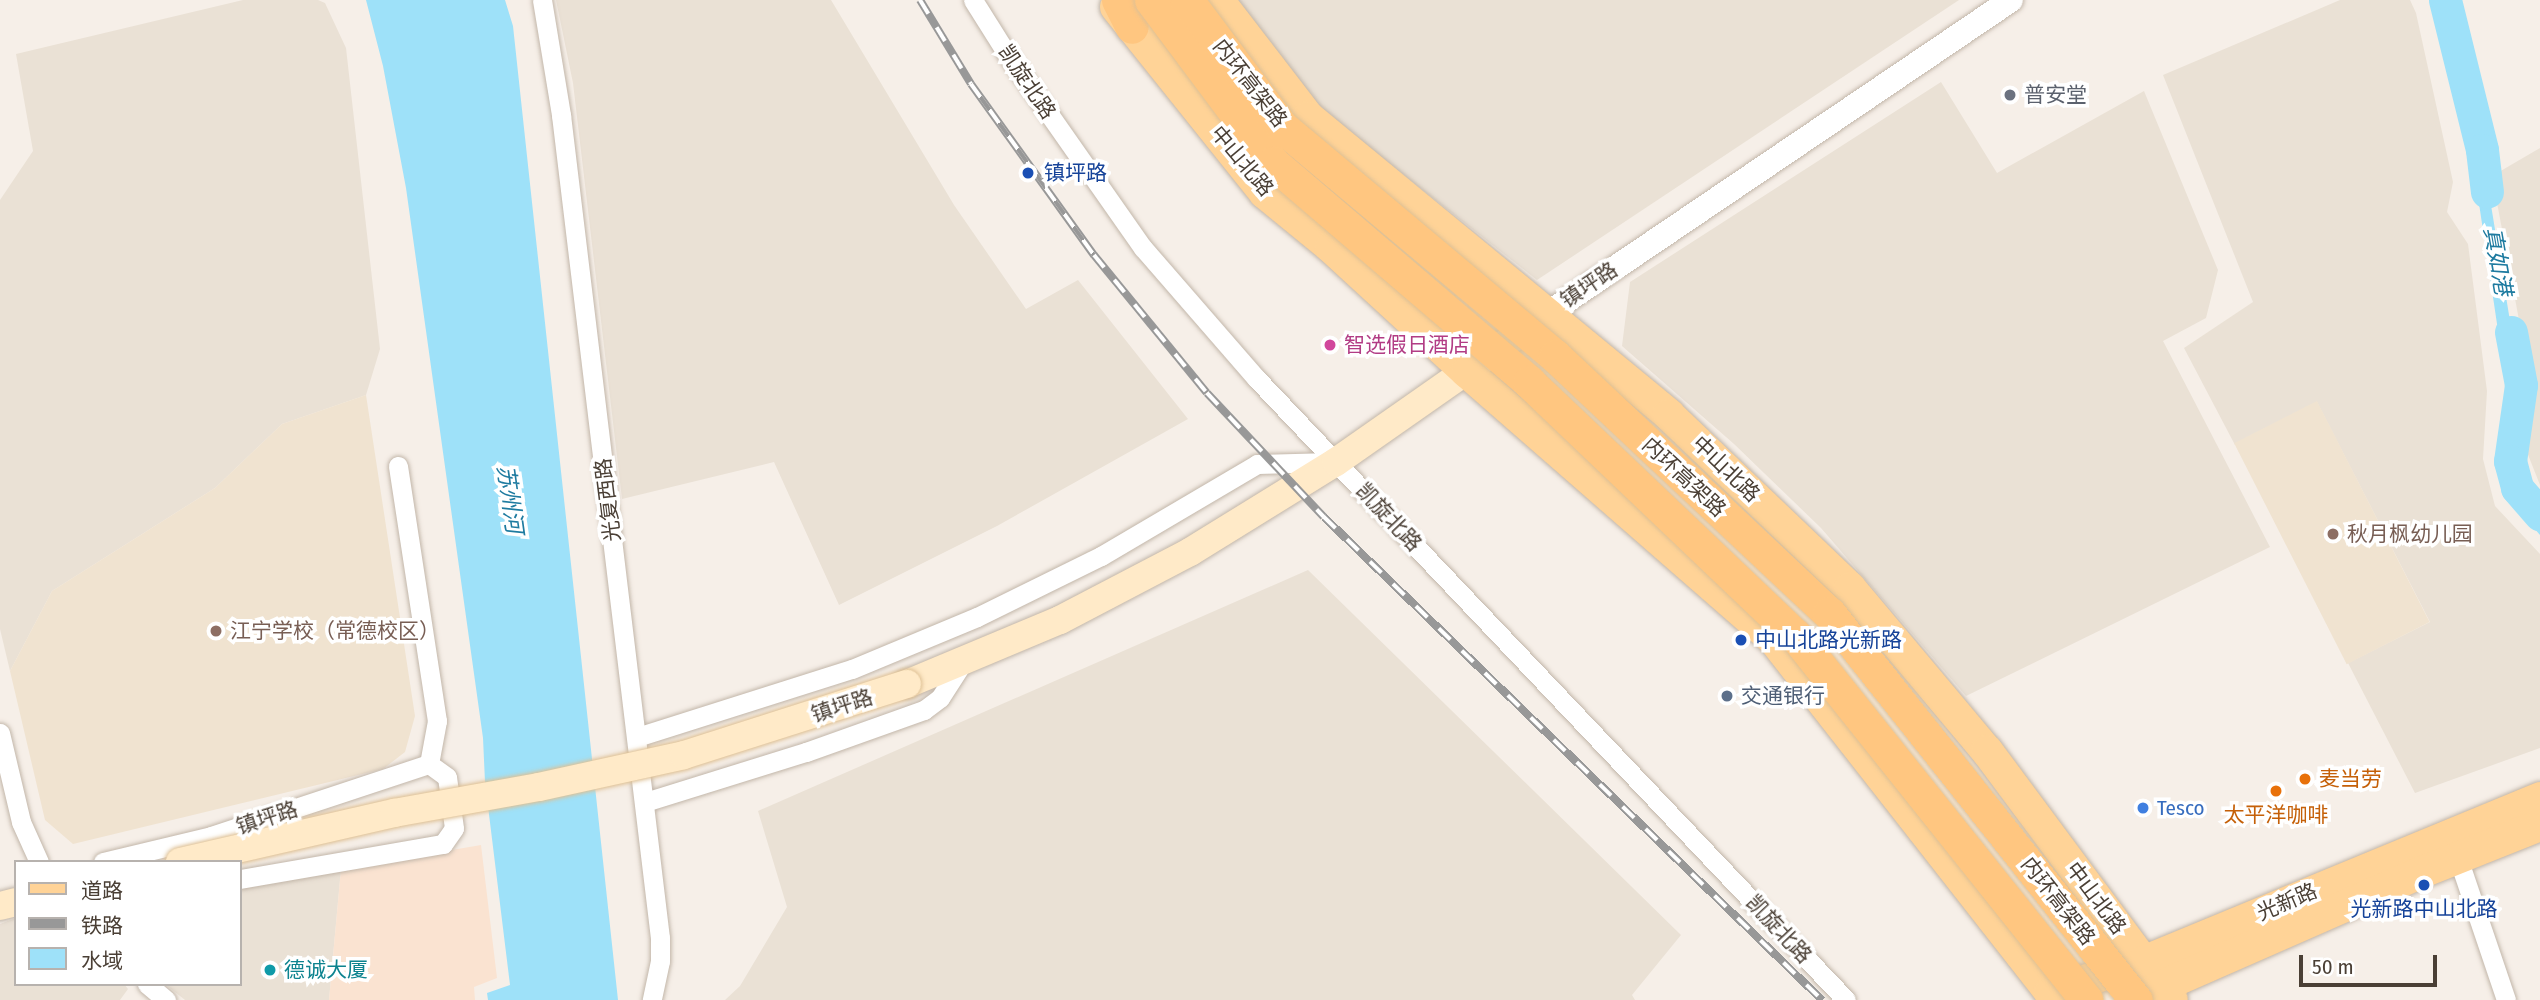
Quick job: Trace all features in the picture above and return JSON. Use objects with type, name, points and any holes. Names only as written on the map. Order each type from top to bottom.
[{"type":"highway","name":"内环高架路","points":[[1151,0],[1273,163],[1530,382],[1795,635],[2086,1000]]},
{"type":"highway","name":"内环高架路","points":[[1187,0],[1282,127],[1555,356],[1829,612],[2157,995]]},
{"type":"main road","name":"中山北路","points":[[1111,0],[1125,13],[1265,193],[1331,247],[1467,372],[1775,641],[2046,997]]},
{"type":"main road","name":"中山北路","points":[[1218,0],[1308,117],[1670,415],[1850,588],[1987,751],[2143,962],[2157,995]]},
{"type":"main road","name":"镇坪路","points":[[189,860],[394,813],[539,787],[684,755],[907,684],[964,662],[1121,590],[1209,541],[1336,462],[1547,314]]},
{"type":"main road","name":"光新路","points":[[2046,997],[2143,962],[2540,799]]},
{"type":"main road","name":"光新路","points":[[2129,1000],[2157,995],[2458,858],[2540,825]]},
{"type":"street","name":"光复西路","points":[[542,0],[561,115],[645,802],[660,939],[660,961],[652,1000]]},
{"type":"street","name":"凯旋北路","points":[[973,0],[1007,54],[1143,248],[1256,378],[1846,1000]]},
{"type":"street","name":"镇坪路","points":[[1547,314],[2011,0]]},
{"type":"street","points":[[637,737],[852,669],[977,617],[1101,556],[1257,464],[1336,462]]},
{"type":"street","points":[[242,879],[443,844],[454,828],[447,777],[429,764],[438,721],[398,466]]},
{"type":"street","points":[[645,802],[806,752],[924,710],[940,698],[964,662]]},
{"type":"street","points":[[0,733],[21,822],[38,860]]},
{"type":"street","name":"镇坪路","points":[[111,860],[211,836],[429,764]]},
{"type":"street","points":[[2458,858],[2506,1000]]},
{"type":"street","points":[[148,986],[166,1000]]},
{"type":"shaded area","points":[[243,0],[318,0],[325,3],[346,48],[380,349],[366,395],[282,424],[215,488],[52,591],[10,671],[0,629],[0,200],[33,151],[16,54]]},
{"type":"shaded area","points":[[556,0],[831,0],[954,205],[1026,309],[1078,280],[1188,419],[997,526],[839,605],[774,462],[622,499],[573,83]]},
{"type":"shaded area","points":[[1234,0],[1959,0],[1537,280],[1320,109]]},
{"type":"shaded area","points":[[2340,0],[2410,0],[2416,13],[2453,182],[2447,212],[2468,244],[2487,391],[2483,459],[2495,506],[2540,554],[2540,748],[2415,793],[2348,663],[2430,622],[2317,402],[2235,445],[2184,348],[2253,302],[2163,75]]},
{"type":"shaded area","points":[[1941,82],[1997,173],[2144,91],[2218,270],[2206,318],[2163,341],[2270,547],[1966,696],[1821,528],[1734,444],[1622,346],[1630,282]]},
{"type":"shaded area","points":[[2540,148],[2540,485],[2523,442],[2531,384],[2492,176]]},
{"type":"shaded area","name":"江宁学校（常德校区）","points":[[366,395],[415,716],[405,752],[383,769],[73,844],[45,820],[10,671],[52,591],[215,488],[282,424]]},
{"type":"shaded area","name":"秋月枫幼儿园","points":[[2317,401],[2430,622],[2347,664],[2234,443]]},
{"type":"shaded area","points":[[1308,570],[1681,935],[1632,995],[1635,1000],[725,1000],[740,986],[787,907],[758,811]]},
{"type":"shaded area","points":[[481,845],[497,978],[474,987],[475,1000],[329,1000],[341,869]]},
{"type":"shaded area","points":[[341,869],[329,1000],[185,1000],[168,986],[242,986],[242,888]]},
{"type":"shaded area","points":[[14,919],[14,986],[126,986],[128,989],[120,1000],[0,1000],[0,924]]},
{"type":"water","name":"苏州河","points":[[366,0],[505,0],[513,26],[618,1000],[488,1000],[487,993],[510,985],[485,782],[483,738],[406,188],[383,66]]},
{"type":"water","points":[[2436,0],[2445,0],[2482,150],[2519,376],[2512,448],[2529,491],[2540,504],[2540,535],[2508,498],[2497,460],[2506,384],[2471,150]]},
{"type":"waterway","name":"真如港","points":[[2445,0],[2482,150],[2487,192]]},
{"type":"waterway","name":"真如港","points":[[2511,332],[2521,385],[2510,461],[2517,488],[2540,514]]},
{"type":"railway","points":[[920,0],[971,84],[1094,255],[1207,393],[1324,517],[1822,1000]]},
{"type":"place","name":"普安堂","points":[[2010,95]]},
{"type":"place","name":"镇坪路","points":[[1028,173]]},
{"type":"place","name":"智选假日酒店","points":[[1330,345]]},
{"type":"place","name":"秋月枫幼儿园","points":[[2333,534]]},
{"type":"place","name":"江宁学校（常德校区）","points":[[216,631]]},
{"type":"place","name":"中山北路光新路","points":[[1741,640]]},
{"type":"place","name":"交通银行","points":[[1727,696]]},
{"type":"place","name":"麦当劳","points":[[2305,779]]},
{"type":"place","name":"太平洋咖啡","points":[[2276,791]]},
{"type":"place","name":"Tesco","points":[[2143,808]]},
{"type":"place","name":"光新路中山北路","points":[[2424,885]]},
{"type":"place","name":"德诚大厦","points":[[270,970]]}]
